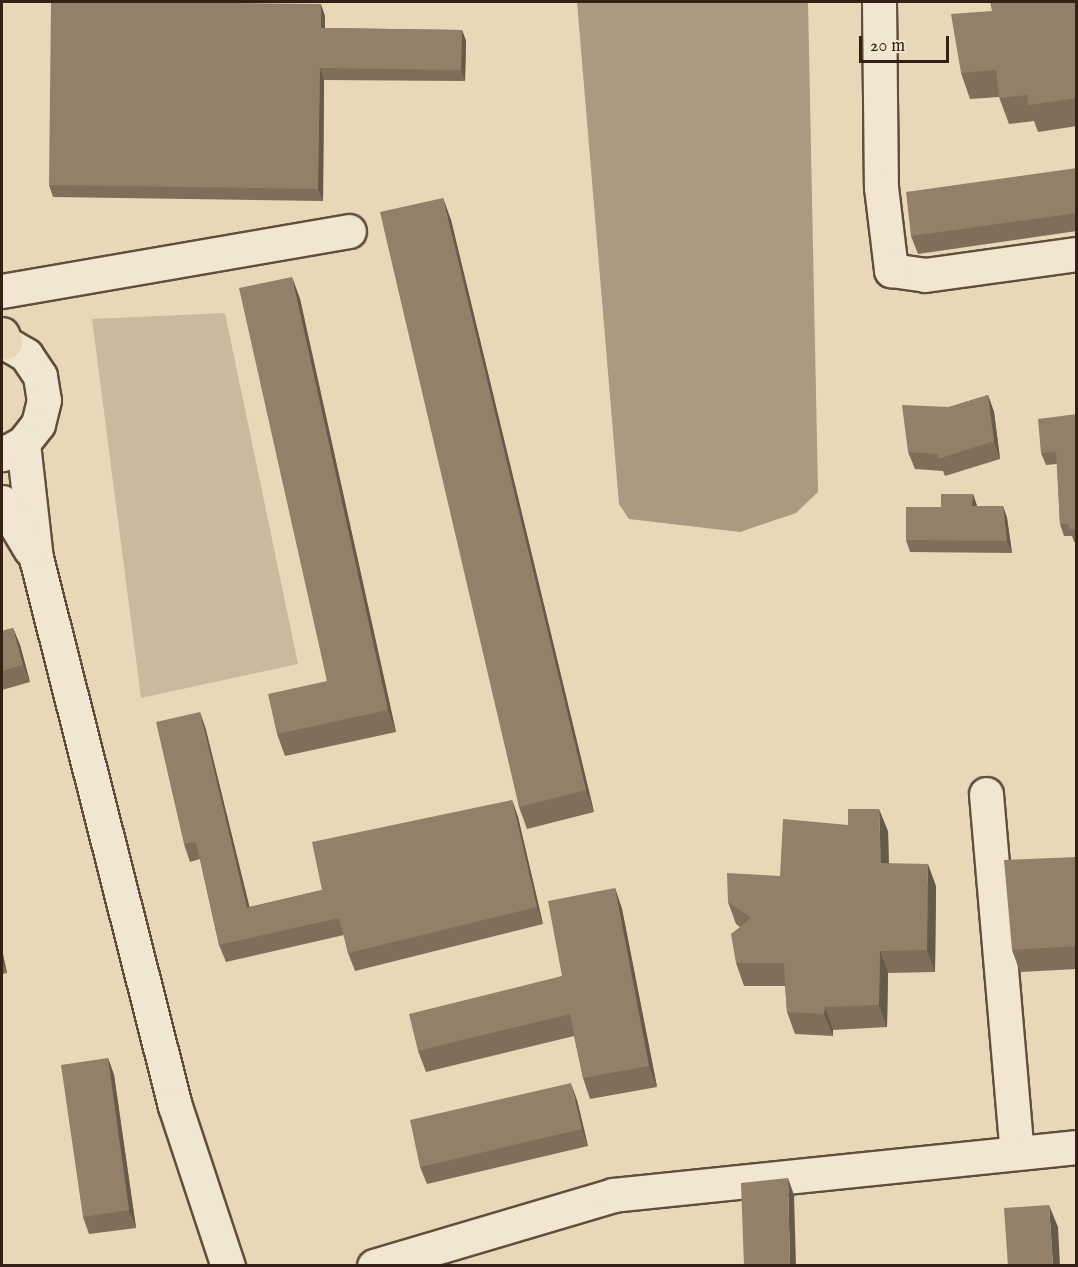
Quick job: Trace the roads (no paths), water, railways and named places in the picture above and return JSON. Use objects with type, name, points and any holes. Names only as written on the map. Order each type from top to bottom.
[{"type":"street","points":[[879,2],[881,187],[891,270],[925,275],[1077,254]]},
{"type":"street","points":[[2,291],[349,231]]},
{"type":"street","points":[[3,339],[26,355],[40,375],[44,400],[38,424],[12,449],[36,558],[175,1106],[228,1266]]},
{"type":"street","points":[[2,502],[36,558]]},
{"type":"street","points":[[986,794],[1017,1153]]},
{"type":"street","points":[[374,1266],[613,1195],[1077,1147]]}]
